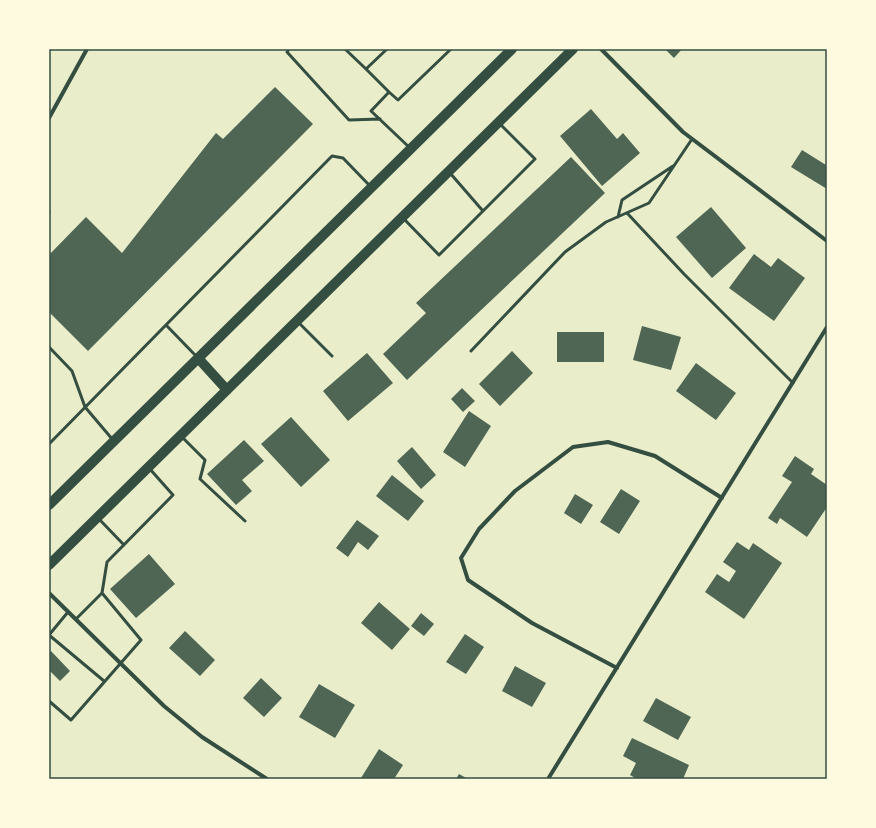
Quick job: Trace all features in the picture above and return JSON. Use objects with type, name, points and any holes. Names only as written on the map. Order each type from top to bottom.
[{"type":"main road","points":[[49,505],[512,49]]},
{"type":"main road","points":[[49,565],[573,49]]},
{"type":"main road","points":[[198,358],[227,390]]},
{"type":"street","points":[[49,118],[87,49]]},
{"type":"street","points":[[601,49],[682,132],[827,241]]},
{"type":"street","points":[[548,779],[827,326]]},
{"type":"street","points":[[617,668],[532,624],[468,580],[461,558],[480,530],[515,491],[573,447],[608,442],[655,456],[722,498]]},
{"type":"street","points":[[49,593],[164,706],[202,737],[267,779]]},
{"type":"lane","points":[[289,49],[287,52],[349,120],[380,119]]},
{"type":"lane","points":[[345,49],[398,100],[451,49]]},
{"type":"lane","points":[[366,68],[387,49]]},
{"type":"lane","points":[[389,92],[371,110],[411,149]]},
{"type":"lane","points":[[402,218],[439,255],[535,159],[499,122]]},
{"type":"lane","points":[[471,351],[565,252],[606,222],[649,203],[692,139]]},
{"type":"lane","points":[[49,444],[332,156],[343,158],[372,188]]},
{"type":"lane","points":[[618,217],[622,200],[674,165]]},
{"type":"lane","points":[[448,172],[483,211]]},
{"type":"lane","points":[[627,213],[684,274],[793,383]]},
{"type":"lane","points":[[297,321],[332,356]]},
{"type":"lane","points":[[166,325],[198,358]]},
{"type":"lane","points":[[49,347],[72,371],[85,407],[114,441]]},
{"type":"lane","points":[[181,436],[205,460],[200,479],[244,521]]},
{"type":"lane","points":[[76,619],[102,593],[107,562],[173,495],[148,467]]},
{"type":"lane","points":[[98,517],[124,545]]},
{"type":"lane","points":[[49,700],[71,720],[141,640],[102,593]]},
{"type":"lane","points":[[68,612],[49,635],[104,681]]},
{"type":"building","points":[[665,49],[682,49],[674,58]]},
{"type":"building","points":[[275,87],[313,124],[88,351],[49,312],[49,255],[86,217],[122,253],[216,133],[223,139]]},
{"type":"building","points":[[591,109],[617,139],[623,133],[640,153],[602,186],[560,136]]},
{"type":"building","points":[[802,150],[826,165],[827,163],[827,189],[791,167]]},
{"type":"building","points":[[571,157],[605,193],[407,380],[383,354],[426,313],[416,303]]},
{"type":"building","points":[[711,207],[746,248],[712,278],[676,237]]},
{"type":"building","points":[[754,254],[771,267],[778,258],[805,278],[774,321],[729,288]]},
{"type":"building","points":[[642,326],[681,337],[671,370],[633,360]]},
{"type":"building","points":[[557,332],[604,332],[604,362],[557,362]]},
{"type":"building","points":[[512,351],[533,373],[500,406],[479,384]]},
{"type":"building","points":[[367,353],[393,383],[348,421],[323,391]]},
{"type":"building","points":[[696,363],[736,393],[716,420],[676,391]]},
{"type":"building","points":[[462,388],[475,401],[463,412],[451,399]]},
{"type":"building","points":[[469,411],[491,426],[465,467],[443,452]]},
{"type":"building","points":[[291,417],[330,460],[301,487],[261,444]]},
{"type":"building","points":[[244,440],[264,461],[242,480],[252,491],[236,505],[207,474]]},
{"type":"building","points":[[412,447],[436,475],[421,489],[397,461]]},
{"type":"building","points":[[795,456],[814,469],[811,474],[827,485],[827,507],[807,537],[780,518],[777,524],[768,518],[792,482],[782,476]]},
{"type":"building","points":[[392,475],[424,501],[408,521],[376,496]]},
{"type":"building","points":[[621,489],[640,501],[619,534],[600,522]]},
{"type":"building","points":[[575,494],[593,505],[581,524],[564,513]]},
{"type":"building","points":[[357,520],[379,536],[368,550],[358,542],[348,557],[336,548]]},
{"type":"building","points":[[737,542],[749,550],[753,543],[782,563],[744,619],[705,592],[717,574],[729,582],[736,571],[723,562]]},
{"type":"building","points":[[149,554],[175,584],[136,618],[110,589]]},
{"type":"building","points":[[379,602],[410,629],[392,650],[361,623]]},
{"type":"building","points":[[421,613],[434,624],[424,636],[411,626]]},
{"type":"building","points":[[185,631],[215,660],[200,676],[169,648]]},
{"type":"building","points":[[465,634],[484,647],[466,674],[446,662]]},
{"type":"building","points":[[51,651],[70,671],[60,681],[49,670],[49,653]]},
{"type":"building","points":[[515,666],[546,683],[532,707],[502,691]]},
{"type":"building","points":[[261,678],[282,698],[264,717],[243,698]]},
{"type":"building","points":[[319,684],[355,705],[335,738],[299,717]]},
{"type":"building","points":[[656,698],[691,717],[678,740],[643,721]]},
{"type":"building","points":[[632,738],[689,765],[683,779],[637,779],[630,775],[636,763],[623,756]]},
{"type":"building","points":[[379,749],[403,765],[394,779],[361,778]]},
{"type":"building","points":[[459,774],[468,779],[456,779]]}]
